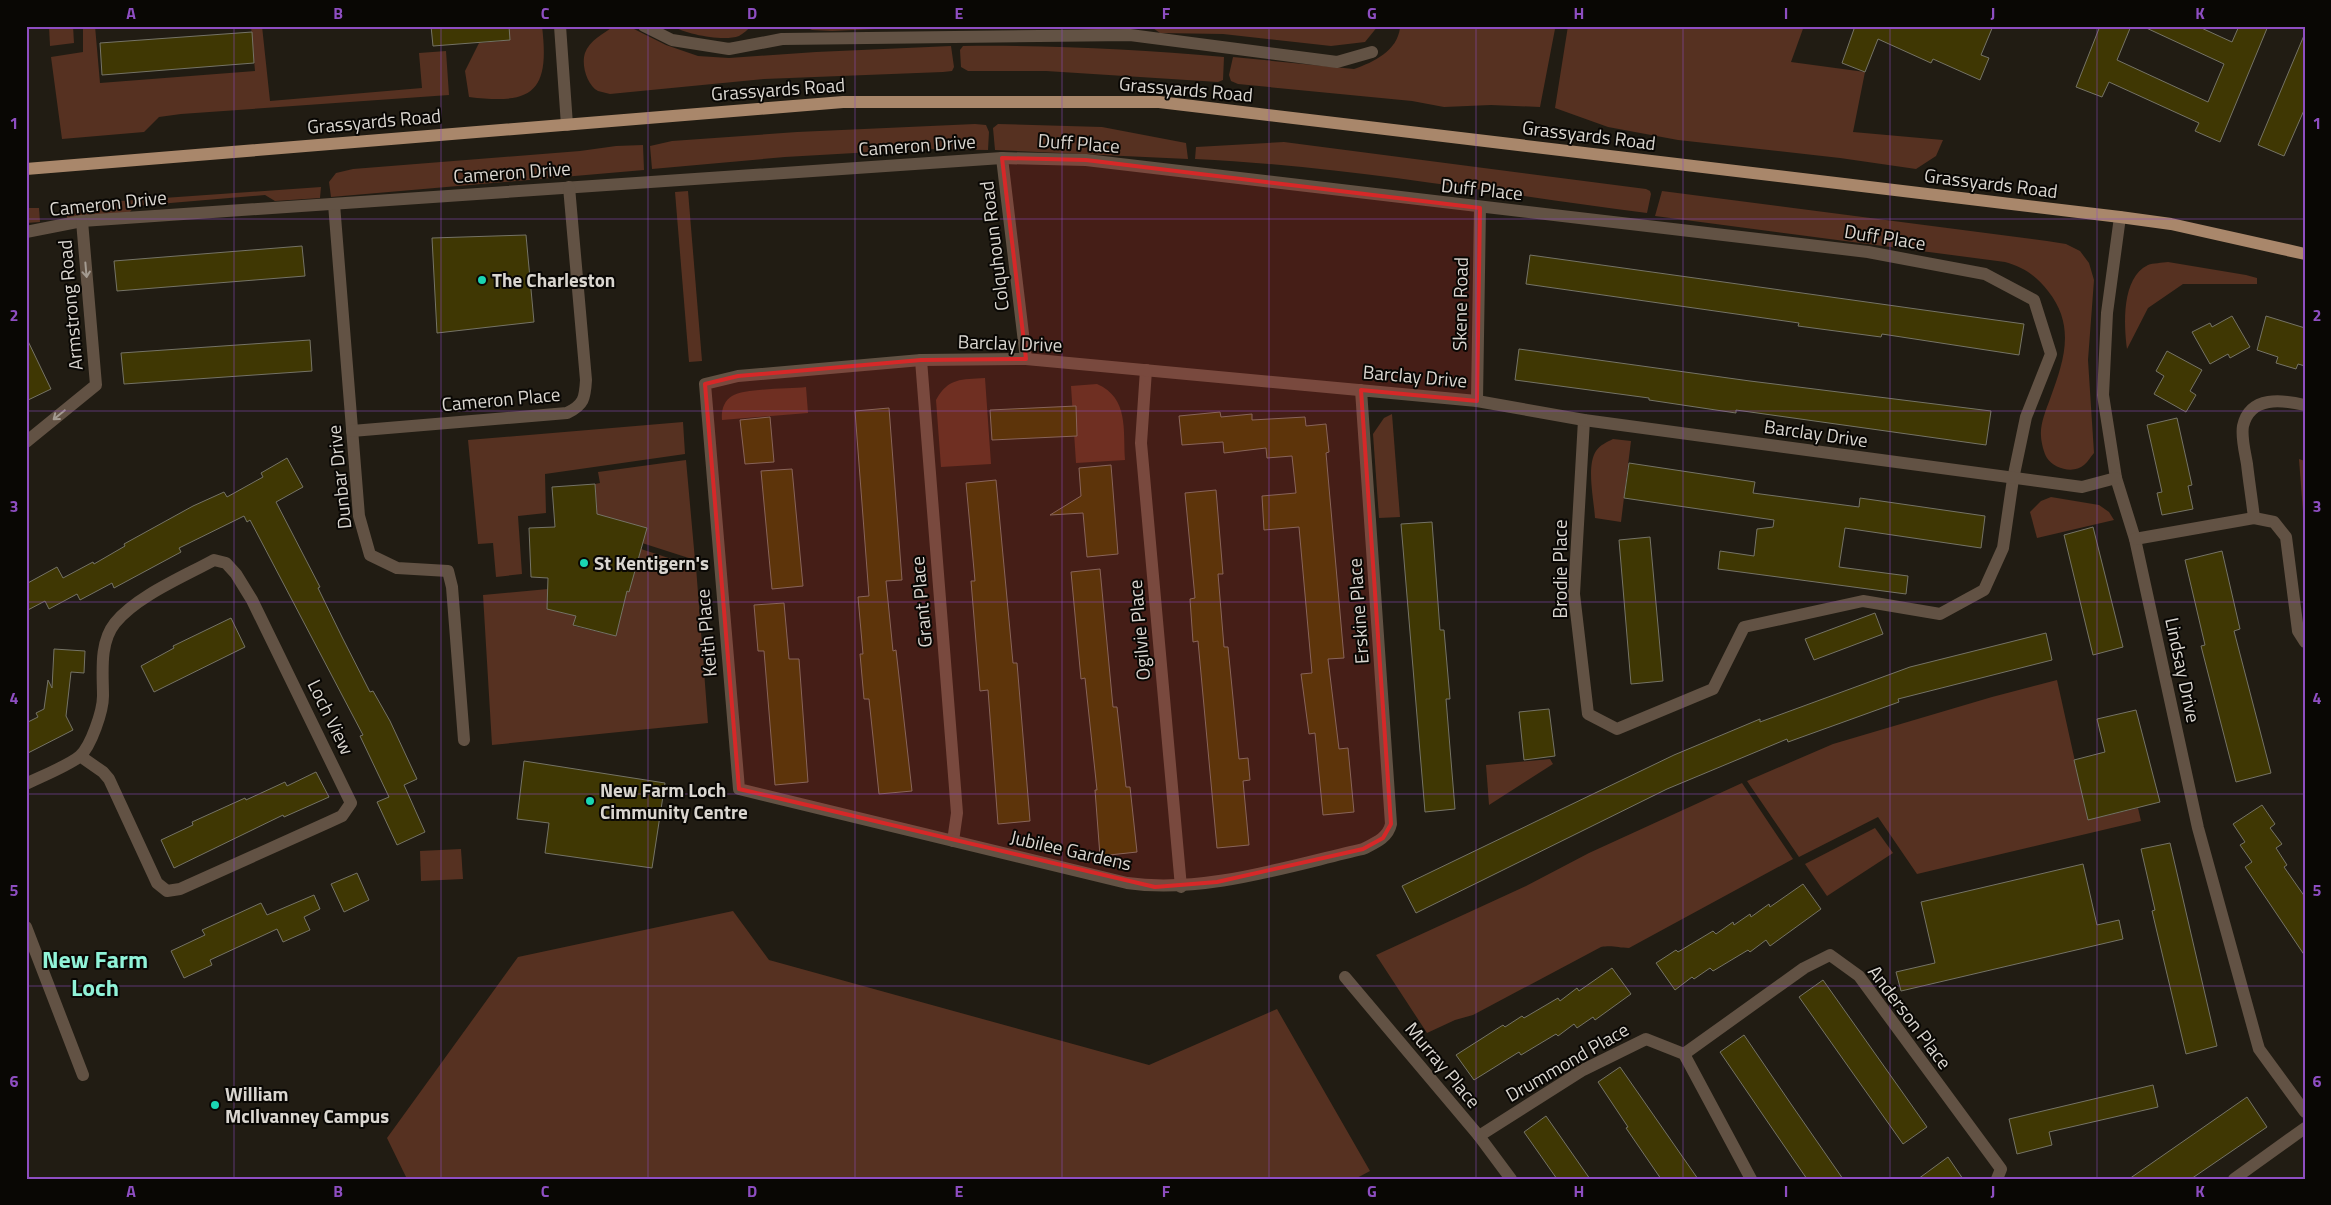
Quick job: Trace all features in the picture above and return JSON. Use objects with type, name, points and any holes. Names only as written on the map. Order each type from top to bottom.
[{"type":"main road","name":"Grassyards Road","points":[[26,169],[843,102],[1159,102],[2120,217],[2171,224],[2305,254]]},
{"type":"street","points":[[560,26],[567,125]]},
{"type":"street","points":[[644,26],[672,40],[729,49],[782,39],[1129,31],[1337,62],[1372,52]]},
{"type":"street","name":"Cameron Drive","points":[[26,232],[82,221],[569,186],[1002,158]]},
{"type":"street","name":"Duff Place","points":[[1002,158],[1086,160],[1480,208],[1868,252],[1985,274],[2034,300],[2051,354],[2026,417],[2013,479],[2002,548],[1984,590],[1940,614],[1863,601],[1744,627],[1713,689],[1617,729]]},
{"type":"street","name":"Colquhoun Road","points":[[1002,158],[1026,359]]},
{"type":"street","name":"Cameron Place","points":[[352,431],[567,412],[578,408],[586,396],[586,380],[569,186]]},
{"type":"street","name":"Dunbar Drive","points":[[334,204],[359,516],[370,555],[397,568],[448,571],[452,587],[464,740]]},
{"type":"street","name":"Skene Road","points":[[1477,401],[1480,208]]},
{"type":"street","name":"Lindsay Drive","points":[[2120,217],[2107,312],[2103,395],[2116,478],[2135,538],[2198,828],[2259,1049],[2305,1112]]},
{"type":"street","name":"Armstrong Road","points":[[26,442],[96,385],[82,221]]},
{"type":"street","name":"Barclay Drive","points":[[705,384],[738,376],[921,360],[1026,359],[1477,401],[1584,420],[2082,487],[2116,478]]},
{"type":"street","name":"Grant Place","points":[[921,360],[957,813],[953,841]]},
{"type":"street","name":"Ogilvie Place","points":[[1146,370],[1141,443],[1181,887]]},
{"type":"street","name":"Keith Place","points":[[705,384],[739,790]]},
{"type":"street","name":"Erskine Place","points":[[1361,390],[1390,830]]},
{"type":"street","points":[[2254,518],[2243,436],[2246,418],[2260,404],[2273,400],[2284,400],[2305,406]]},
{"type":"street","name":"Brodie Place","points":[[1584,420],[1574,594],[1576,613],[1588,714],[1617,729]]},
{"type":"street","points":[[2135,538],[2254,518],[2274,522],[2286,537],[2298,631],[2305,642]]},
{"type":"street","name":"Loch View","points":[[214,560],[226,563],[236,574],[252,600],[351,803],[342,816],[180,889],[167,890],[157,883],[109,779],[103,772],[80,756],[92,739],[103,698],[101,678],[104,649],[114,624],[134,605],[214,560]]},
{"type":"street","points":[[26,784],[80,756]]},
{"type":"street","name":"Jubilee Gardens","points":[[739,790],[1127,883],[1155,887],[1181,887],[1217,882],[1363,849],[1383,838],[1390,830]]},
{"type":"street","points":[[26,927],[83,1075]]},
{"type":"street","name":"Anderson Place","points":[[1684,1054],[1804,968],[1830,955],[1859,976],[2001,1169],[1998,1179]]},
{"type":"street","name":"Murray Place","points":[[1345,977],[1479,1136],[1511,1179]]},
{"type":"street","name":"Drummond Place","points":[[1479,1136],[1583,1070],[1646,1039],[1684,1054]]},
{"type":"street","points":[[1684,1054],[1751,1179]]},
{"type":"street","points":[[2234,1179],[2305,1128]]},
{"type":"highlighted area","points":[[1002,158],[1086,160],[1480,208],[1477,401],[1361,390],[1391,824],[1383,838],[1363,849],[1217,882],[1155,887],[739,789],[705,384],[738,376],[921,360],[1026,359]]},
{"type":"shaded area","points":[[49,26],[73,26],[74,43],[50,46]]},
{"type":"shaded area","points":[[83,26],[95,26],[100,83],[255,71],[251,26],[262,26],[270,101],[422,88],[419,53],[446,51],[449,95],[181,114],[159,117],[144,132],[62,139],[51,57],[83,52]]},
{"type":"shaded area","points":[[500,26],[542,26],[543,66],[539,80],[532,89],[522,95],[509,99],[469,97],[465,71],[479,43],[501,41]]},
{"type":"shaded area","points":[[672,26],[752,26],[739,36],[714,38]]},
{"type":"shaded area","points":[[804,26],[940,26],[832,31],[812,30]]},
{"type":"shaded area","points":[[1015,26],[1110,26],[1109,29],[1099,30]]},
{"type":"shaded area","points":[[1150,26],[1378,26],[1365,42],[1331,46],[1223,34],[1160,33]]},
{"type":"shaded area","points":[[1419,26],[1526,26],[1555,29],[1540,107],[1491,105],[1444,107],[1412,101],[1238,84],[1231,81],[1229,75],[1233,57],[1354,69],[1377,59],[1389,49],[1398,36],[1400,28],[1414,29]]},
{"type":"shaded area","points":[[1568,26],[1668,26],[1676,28],[1677,26],[1804,26],[1791,62],[1865,72],[1853,132],[1943,140],[1936,156],[1916,169],[1840,158],[1678,140],[1608,127],[1555,108]]},
{"type":"shaded area","points":[[613,27],[634,29],[666,45],[698,56],[729,58],[951,46],[954,67],[952,71],[943,72],[764,79],[610,94],[598,91],[588,80],[584,69],[584,58],[590,45]]},
{"type":"shaded area","points":[[963,46],[1094,48],[1224,57],[1223,80],[1218,82],[1046,71],[968,71],[961,67],[960,50]]},
{"type":"shaded area","points":[[998,124],[1102,127],[1186,143],[1188,159],[995,150],[993,128]]},
{"type":"shaded area","points":[[986,125],[989,132],[988,150],[925,149],[785,157],[652,169],[650,146],[672,141],[797,132]]},
{"type":"shaded area","points":[[1284,142],[1646,189],[1651,194],[1647,213],[1365,174],[1195,159],[1196,147]]},
{"type":"shaded area","points":[[643,145],[644,170],[331,197],[329,182],[336,173],[353,169]]},
{"type":"shaded area","points":[[321,187],[320,198],[275,201],[265,195],[135,206],[129,213],[67,220],[67,206],[78,204]]},
{"type":"shaded area","points":[[688,191],[702,361],[689,362],[675,192]]},
{"type":"shaded area","points":[[1662,191],[2047,241],[2066,244],[2080,251],[2089,263],[2094,280],[2088,360],[2094,453],[2080,468],[2070,470],[2054,465],[2045,454],[2041,438],[2041,427],[2060,371],[2065,344],[2065,331],[2057,304],[2039,281],[2024,269],[2005,262],[1655,216]]},
{"type":"shaded area","points":[[26,208],[39,208],[40,222],[26,223]]},
{"type":"shaded area","points":[[2168,262],[2246,275],[2257,278],[2257,284],[2183,284],[2148,308],[2127,349],[2125,328],[2126,303],[2133,280],[2139,271],[2148,265]]},
{"type":"shaded area","points":[[985,378],[991,464],[941,467],[936,400],[951,383]]},
{"type":"shaded area","points":[[1097,384],[1115,398],[1119,406],[1124,426],[1125,460],[1076,463],[1071,386]]},
{"type":"shaded area","points":[[806,387],[808,413],[722,420],[725,403],[729,398],[738,393]]},
{"type":"shaded area","points":[[1392,414],[1400,517],[1379,518],[1373,434],[1384,418]]},
{"type":"shaded area","points":[[683,422],[685,454],[545,474],[546,513],[518,516],[522,574],[496,577],[493,543],[478,544],[468,440]]},
{"type":"shaded area","points":[[1613,439],[1631,441],[1621,522],[1595,518],[1592,493],[1591,465],[1593,457],[1600,447]]},
{"type":"shaded area","points":[[2299,459],[2305,461],[2305,512],[2303,512]]},
{"type":"shaded area","points":[[686,460],[695,560],[642,543],[597,514],[595,484],[600,483],[598,472]]},
{"type":"shaded area","points":[[2051,497],[2099,505],[2109,512],[2114,520],[2037,538],[2030,512],[2041,501]]},
{"type":"shaded area","points":[[641,549],[696,567],[708,723],[492,745],[483,595],[548,589],[548,609],[576,616],[574,626],[616,636],[627,591],[629,592]]},
{"type":"shaded area","points":[[2057,680],[2088,820],[2138,808],[2141,821],[1917,874],[1878,817],[1799,857],[1747,781],[1833,744],[1992,697]]},
{"type":"shaded area","points":[[1550,759],[1553,764],[1489,805],[1486,765]]},
{"type":"shaded area","points":[[1742,783],[1793,859],[1629,948],[1601,947],[1473,1015],[1455,1020],[1427,1033],[1376,955],[1526,886],[1589,853]]},
{"type":"shaded area","points":[[1875,828],[1893,853],[1827,896],[1805,864]]},
{"type":"shaded area","points":[[461,849],[463,879],[421,881],[420,851]]},
{"type":"shaded area","points":[[733,911],[769,960],[1149,1065],[1277,1009],[1370,1171],[1355,1179],[407,1179],[387,1138],[518,957]]},
{"type":"building","points":[[431,26],[509,26],[510,40],[433,46]]},
{"type":"building","points":[[1849,26],[1993,26],[1981,55],[1989,58],[1980,80],[1933,59],[1931,63],[1878,39],[1865,72],[1842,63],[1854,29]]},
{"type":"building","points":[[2100,26],[2131,26],[2117,60],[2208,102],[2224,64],[2142,26],[2197,26],[2232,42],[2239,26],[2268,26],[2220,142],[2195,131],[2199,123],[2109,82],[2102,97],[2076,87]]},
{"type":"building","points":[[252,32],[254,63],[102,75],[100,43]]},
{"type":"building","points":[[2305,33],[2305,108],[2284,156],[2258,145]]},
{"type":"building","name":"The Charleston","points":[[526,235],[534,322],[437,333],[432,238]]},
{"type":"building","points":[[302,246],[305,276],[117,291],[114,261]]},
{"type":"building","points":[[1530,255],[2024,324],[2019,355],[1882,334],[1881,337],[1798,326],[1799,323],[1526,284]]},
{"type":"building","points":[[2232,316],[2250,347],[2230,358],[2228,354],[2210,364],[2192,332],[2210,323],[2212,327]]},
{"type":"building","points":[[2266,316],[2305,328],[2305,366],[2298,364],[2296,369],[2276,363],[2278,357],[2257,350]]},
{"type":"building","points":[[26,337],[51,389],[26,401]]},
{"type":"building","points":[[310,340],[312,371],[124,384],[121,353]]},
{"type":"building","points":[[1519,349],[1750,381],[1991,411],[1986,445],[1736,410],[1736,413],[1649,400],[1649,398],[1515,380]]},
{"type":"building","points":[[2167,351],[2202,370],[2190,391],[2196,395],[2186,412],[2154,394],[2164,376],[2156,371]]},
{"type":"building","points":[[1076,406],[1077,436],[992,440],[990,410]]},
{"type":"building","points":[[889,408],[902,580],[886,581],[893,651],[896,650],[912,791],[879,794],[869,699],[864,699],[860,654],[863,654],[858,597],[869,596],[855,411]]},
{"type":"building","points":[[1220,412],[1221,417],[1252,414],[1252,420],[1305,417],[1306,426],[1326,424],[1329,452],[1326,453],[1344,658],[1328,659],[1339,749],[1348,748],[1354,812],[1323,815],[1315,733],[1309,734],[1301,674],[1312,673],[1299,527],[1264,530],[1262,496],[1296,493],[1292,456],[1267,458],[1266,448],[1224,453],[1223,442],[1182,445],[1179,416]]},
{"type":"building","points":[[770,417],[774,462],[745,464],[740,420]]},
{"type":"building","points":[[2177,418],[2192,485],[2188,486],[2193,509],[2162,515],[2157,493],[2162,492],[2147,425]]},
{"type":"building","points":[[287,458],[303,487],[276,502],[320,587],[318,588],[342,637],[370,692],[373,691],[390,721],[417,779],[404,785],[425,832],[397,845],[377,802],[389,797],[360,736],[363,735],[250,520],[247,522],[244,516],[179,548],[181,552],[114,588],[112,583],[80,600],[77,594],[49,609],[45,601],[26,611],[26,584],[57,567],[63,578],[93,562],[94,564],[125,546],[124,544],[193,506],[224,492],[227,497],[263,477],[261,473]]},
{"type":"building","points":[[1629,463],[1755,482],[1753,493],[1859,507],[1860,498],[1985,516],[1981,548],[1845,528],[1839,567],[1908,576],[1906,594],[1718,569],[1720,551],[1754,556],[1757,529],[1773,527],[1774,520],[1624,498]]},
{"type":"building","points":[[1111,465],[1118,554],[1087,557],[1083,513],[1050,515],[1081,496],[1079,468]]},
{"type":"building","points":[[792,469],[803,586],[772,589],[761,471]]},
{"type":"building","points":[[996,480],[1013,663],[1017,663],[1030,821],[998,824],[988,690],[980,691],[971,581],[975,581],[966,483]]},
{"type":"building","name":"St Kentigern's","points":[[595,484],[597,514],[647,528],[629,592],[627,591],[616,636],[573,625],[576,616],[547,609],[548,578],[531,577],[529,528],[555,527],[552,487]]},
{"type":"building","points":[[1216,490],[1223,574],[1218,574],[1224,647],[1228,647],[1239,759],[1248,758],[1250,780],[1243,781],[1249,845],[1217,848],[1198,641],[1193,642],[1190,599],[1195,598],[1185,493]]},
{"type":"building","points":[[1432,522],[1440,630],[1444,630],[1450,699],[1446,699],[1455,809],[1425,812],[1401,524]]},
{"type":"building","points":[[2093,527],[2123,647],[2093,655],[2064,535]]},
{"type":"building","points":[[1650,537],[1663,681],[1631,684],[1619,540]]},
{"type":"building","points":[[2222,551],[2240,629],[2234,631],[2271,773],[2236,782],[2201,646],[2205,645],[2185,560]]},
{"type":"building","points":[[1100,569],[1113,707],[1117,707],[1126,787],[1130,787],[1137,852],[1100,856],[1095,790],[1097,790],[1085,678],[1081,679],[1071,572]]},
{"type":"building","points":[[784,603],[789,659],[799,659],[808,782],[775,785],[764,651],[758,651],[754,605]]},
{"type":"building","points":[[1875,613],[1883,634],[1814,660],[1805,639]]},
{"type":"building","points":[[231,618],[245,647],[154,692],[141,666],[174,648],[173,646]]},
{"type":"building","points":[[2046,633],[2052,660],[1898,699],[1899,702],[1788,742],[1787,739],[1667,789],[1416,913],[1402,886],[1674,755],[1760,719],[1760,722],[1910,667]]},
{"type":"building","points":[[54,649],[85,651],[84,673],[71,672],[66,716],[73,730],[26,754],[26,723],[38,717],[36,713],[44,709],[48,680],[52,688]]},
{"type":"building","points":[[1549,709],[1555,756],[1524,760],[1519,712]]},
{"type":"building","points":[[2136,710],[2160,802],[2088,820],[2074,760],[2105,752],[2097,719]]},
{"type":"building","name":"New Farm Loch Cimmunity Centre","points":[[524,761],[665,783],[652,868],[545,853],[549,823],[517,819]]},
{"type":"building","points":[[316,772],[329,797],[284,817],[283,815],[174,868],[161,840],[193,825],[192,822],[245,798],[246,800],[285,782],[287,786]]},
{"type":"building","points":[[2262,805],[2275,824],[2270,828],[2282,844],[2276,848],[2287,865],[2284,867],[2305,897],[2305,956],[2245,867],[2252,862],[2240,845],[2245,842],[2233,824]]},
{"type":"building","points":[[2170,843],[2217,1046],[2186,1054],[2152,911],[2155,910],[2141,849]]},
{"type":"building","points":[[2083,864],[2097,925],[2119,920],[2123,939],[1901,991],[1896,972],[1935,963],[1921,902]]},
{"type":"building","points":[[357,873],[369,900],[344,912],[331,884]]},
{"type":"building","points":[[1803,884],[1821,909],[1770,946],[1766,940],[1750,952],[1748,950],[1713,971],[1710,968],[1694,979],[1692,977],[1675,990],[1656,963],[1676,950],[1678,952],[1713,931],[1716,934],[1733,922],[1734,925],[1750,914],[1751,917],[1769,904],[1770,907]]},
{"type":"building","points":[[314,895],[320,909],[304,917],[310,930],[283,942],[277,929],[210,960],[212,965],[184,978],[171,951],[205,935],[202,930],[261,903],[267,915]]},
{"type":"building","points":[[1612,968],[1631,994],[1595,1020],[1593,1017],[1577,1028],[1574,1024],[1558,1036],[1556,1034],[1521,1055],[1519,1052],[1474,1080],[1456,1055],[1503,1025],[1505,1027],[1522,1016],[1524,1018],[1558,998],[1560,1001],[1577,988],[1579,991]]},
{"type":"building","points":[[1823,980],[1927,1127],[1903,1144],[1799,997]]},
{"type":"building","points":[[1744,1035],[1843,1179],[1807,1179],[1776,1134],[1720,1052]]},
{"type":"building","points":[[1620,1067],[1698,1179],[1661,1179],[1626,1128],[1628,1127],[1598,1082]]},
{"type":"building","points":[[2153,1085],[2158,1107],[2049,1132],[2052,1145],[2017,1154],[2009,1119]]},
{"type":"building","points":[[2247,1097],[2267,1127],[2191,1179],[2129,1179]]},
{"type":"building","points":[[1546,1116],[1590,1179],[1557,1179],[1524,1132]]},
{"type":"building","points":[[1948,1157],[1963,1179],[1918,1179]]},
{"type":"place","name":"The Charleston","points":[[482,280]]},
{"type":"place","name":"St Kentigern's","points":[[584,563]]},
{"type":"place","name":"New Farm Loch Cimmunity Centre","points":[[590,801]]},
{"type":"place","name":"William McIlvanney Campus","points":[[215,1105]]},
{"type":"district","name":"New Farm Loch","points":[[95,974]]}]
